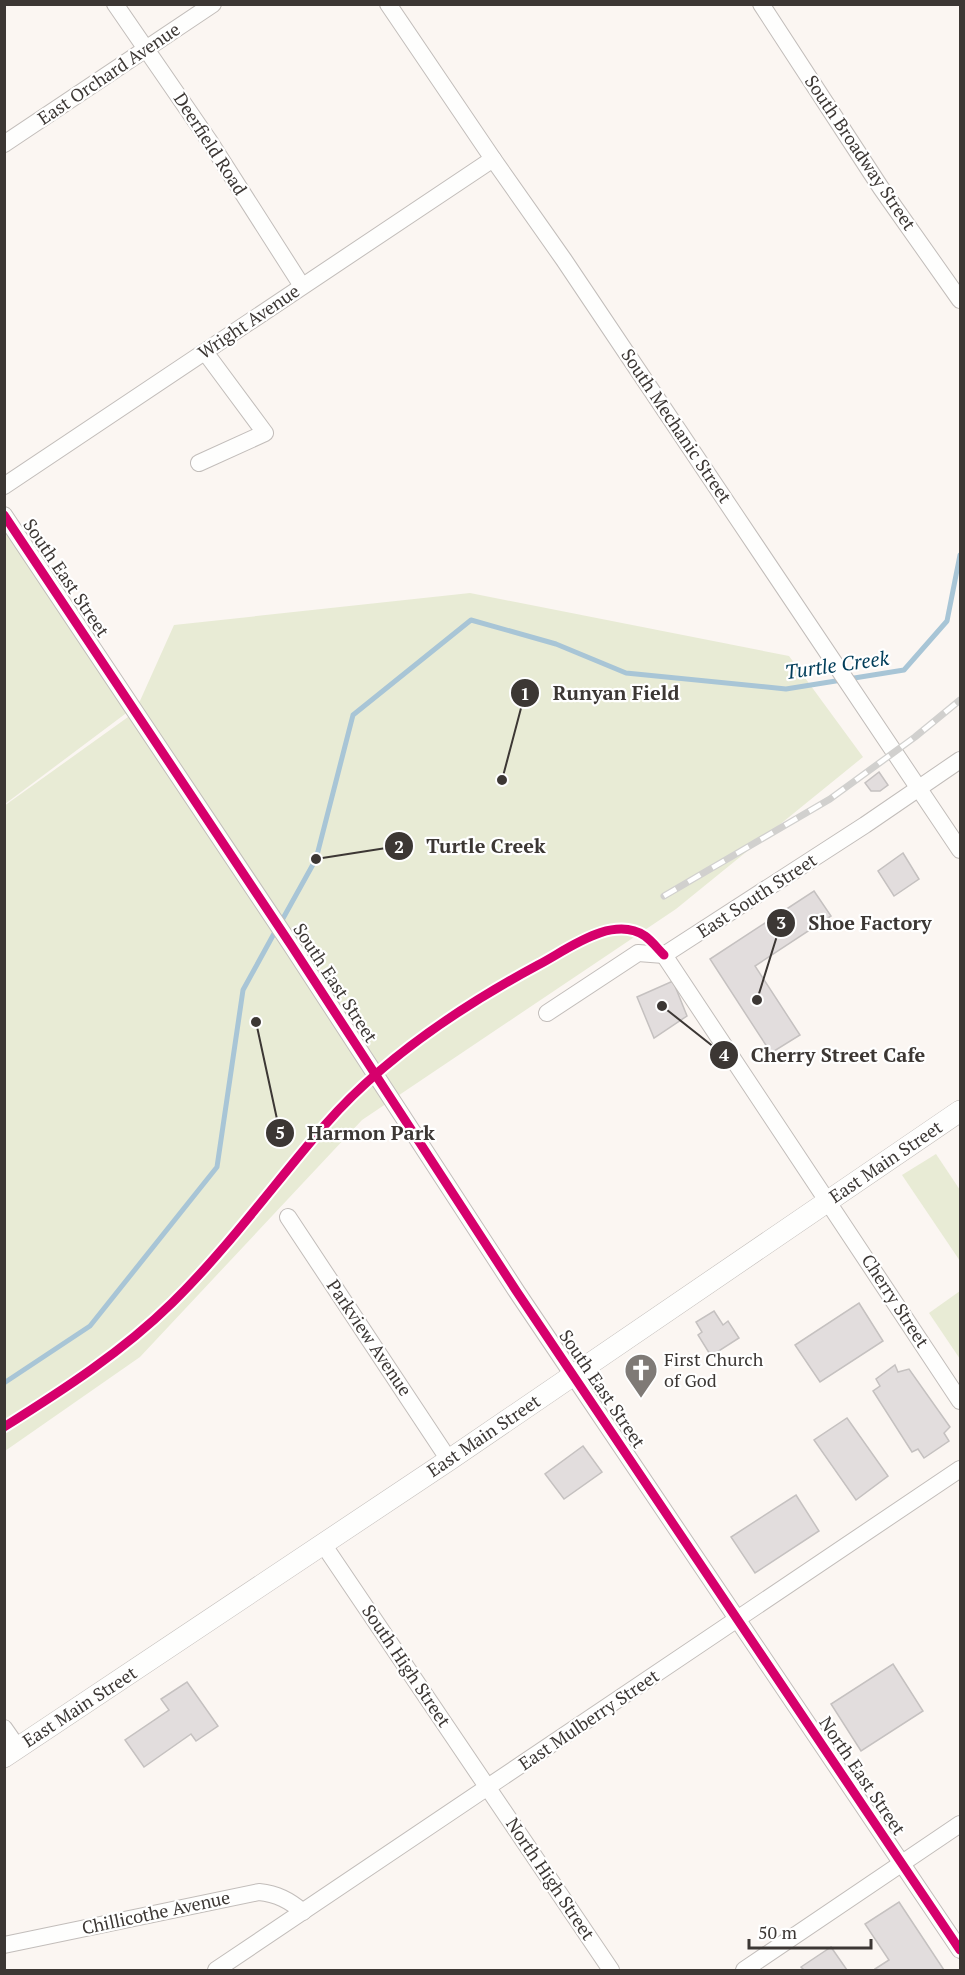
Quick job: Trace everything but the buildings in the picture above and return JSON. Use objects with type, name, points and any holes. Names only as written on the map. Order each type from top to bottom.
[{"type":"main road","name":"East Main Street","points":[[11,1752],[449,1460],[960,1111]]},
{"type":"street","name":"Deerfield Road","points":[[115,4],[210,142],[302,286]]},
{"type":"street","name":"East Orchard Avenue","points":[[4,144],[213,4]]},
{"type":"street","name":"South Mechanic Street","points":[[388,4],[564,260],[960,850]]},
{"type":"street","name":"South Broadway Street","points":[[761,4],[881,188],[960,300]]},
{"type":"street","name":"Wright Avenue","points":[[4,486],[493,159]]},
{"type":"street","points":[[199,463],[265,433],[205,352]]},
{"type":"street","name":"South East Street","points":[[4,515],[291,945],[573,1375],[738,1618]]},
{"type":"street","name":"East South Street","points":[[664,955],[960,760]]},
{"type":"street","points":[[547,1013],[638,953],[664,955]]},
{"type":"street","name":"Cherry Street","points":[[664,955],[960,1401]]},
{"type":"street","name":"Parkview Avenue","points":[[288,1217],[449,1460]]},
{"type":"street","name":"East Mulberry Street","points":[[216,1971],[960,1469]]},
{"type":"street","name":"South High Street","points":[[323,1544],[489,1788]]},
{"type":"street","name":"North East Street","points":[[738,1618],[960,1950]]},
{"type":"street","points":[[4,1728],[11,1752]]},
{"type":"street","name":"North High Street","points":[[489,1788],[611,1971]]},
{"type":"street","points":[[744,1971],[960,1824]]},
{"type":"street","name":"Chillicothe Avenue","points":[[4,1945],[259,1892],[275,1894],[291,1901],[303,1911]]},
{"type":"green space","points":[[4,515],[133,708],[5,804],[4,804]]},
{"type":"green space","points":[[470,593],[789,656],[863,757],[676,909],[362,1120],[140,1357],[5,1451],[4,806],[135,712],[174,625]]},
{"type":"green space","points":[[936,1154],[960,1190],[960,1261],[902,1175]]},
{"type":"green space","points":[[960,1291],[960,1359],[929,1313]]},
{"type":"waterway","name":"Turtle Creek","points":[[281,922],[316,859],[353,715],[471,620],[556,644],[626,673],[786,689],[904,670],[947,621],[960,555]]},
{"type":"waterway","name":"Turtle Creek","points":[[4,1383],[90,1326],[217,1167],[243,990],[276,930]]},
{"type":"railway","points":[[664,896],[830,799],[915,737],[960,700]]},
{"type":"cycle path","points":[[4,515],[291,945],[517,1292],[960,1950]]},
{"type":"cycle path","points":[[4,1427],[91,1370],[153,1321],[193,1282],[325,1125],[372,1078],[424,1036],[509,981],[576,943],[604,932],[618,929],[632,930],[645,936],[664,955]]},
{"type":"place","name":"Runyan Field","points":[[502,780]]},
{"type":"place","name":"Turtle Creek","points":[[316,859]]},
{"type":"place","name":"Shoe Factory","points":[[757,1000]]},
{"type":"place","name":"Cherry Street Cafe","points":[[662,1006]]},
{"type":"place","name":"Harmon Park","points":[[256,1022]]},
{"type":"place","name":"First Church of God","points":[[641,1399]]}]
